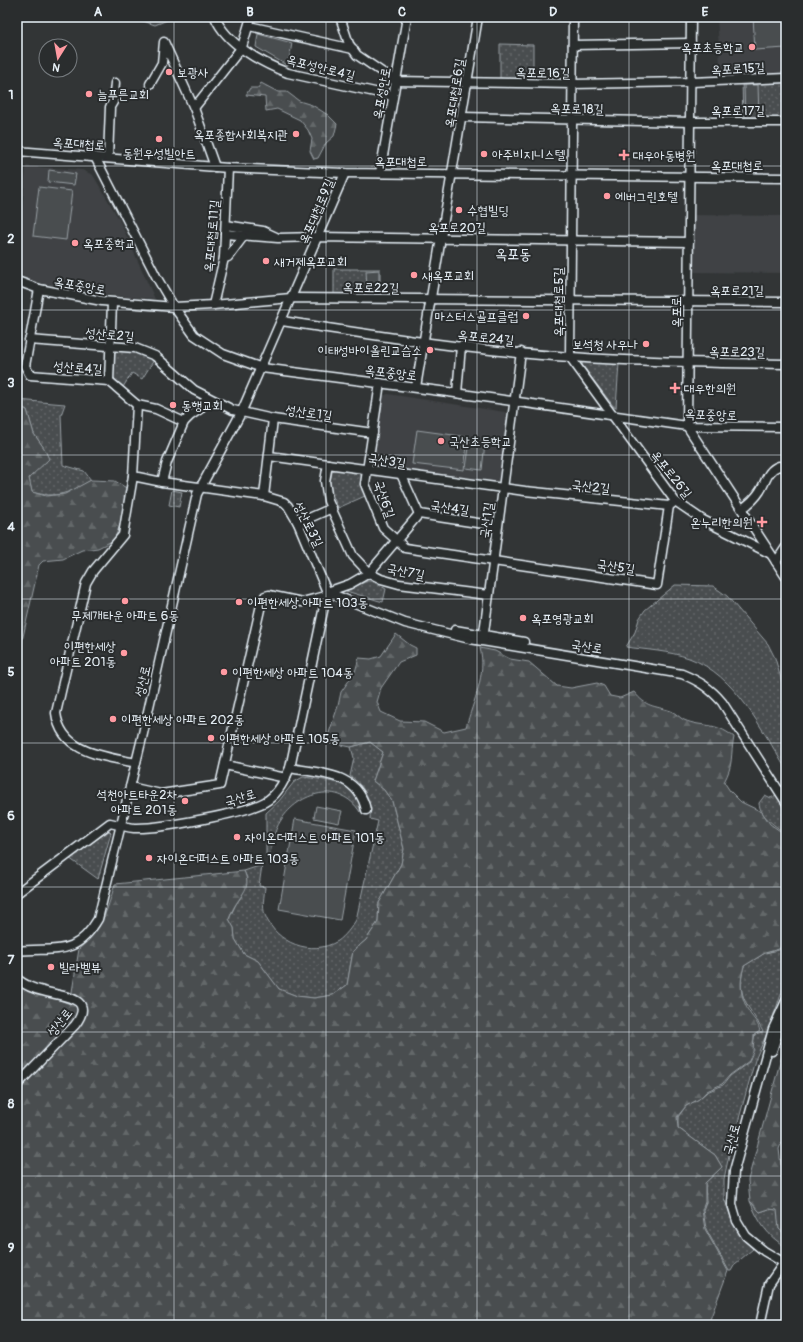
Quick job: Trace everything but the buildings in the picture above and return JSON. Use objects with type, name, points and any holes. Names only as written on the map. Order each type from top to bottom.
[{"type":"street","name":"옥포성안로4길","points":[[215,17],[223,32],[233,42],[258,58],[288,73],[393,96]]},
{"type":"street","points":[[194,108],[242,47],[251,17]]},
{"type":"street","points":[[340,17],[349,44],[357,55],[396,81]]},
{"type":"street","name":"옥포성안로","points":[[380,173],[407,17]]},
{"type":"street","name":"옥포대첩로6길","points":[[416,388],[463,117],[467,82],[478,17]]},
{"type":"street","name":"옥포대첩로5길","points":[[570,357],[573,17]]},
{"type":"street","name":"옥포로","points":[[687,426],[689,362],[688,302],[691,17]]},
{"type":"street","points":[[248,26],[353,49]]},
{"type":"street","points":[[150,84],[162,63],[164,42],[194,108],[215,167]]},
{"type":"street","points":[[573,44],[691,43]]},
{"type":"street","name":"옥포로15길","points":[[690,82],[786,78]]},
{"type":"street","name":"옥포로16길","points":[[396,81],[572,84],[690,82]]},
{"type":"street","points":[[108,158],[110,107],[113,102],[115,83]]},
{"type":"street","name":"옥포로18길","points":[[463,117],[691,122]]},
{"type":"street","name":"옥포로17길","points":[[691,122],[786,122]]},
{"type":"street","name":"옥포대첩로","points":[[17,151],[95,156],[228,168],[345,173],[571,174],[786,178]]},
{"type":"street","points":[[95,156],[157,278],[174,307]]},
{"type":"street","name":"옥포대첩로11길","points":[[214,305],[224,258],[228,168]]},
{"type":"street","name":"옥포대첩로9길","points":[[262,368],[345,173]]},
{"type":"street","points":[[226,225],[263,231],[278,238]]},
{"type":"street","name":"옥포로20길","points":[[225,234],[243,237],[278,238],[318,237],[689,242]]},
{"type":"street","points":[[224,258],[228,257],[243,237]]},
{"type":"street","name":"옥포중앙로","points":[[17,281],[39,289],[112,302],[174,307],[191,331],[202,341],[223,354],[262,368],[457,393],[687,426],[786,427]]},
{"type":"street","name":"성산로4길","points":[[39,289],[25,366],[30,375],[35,377],[109,381],[137,405]]},
{"type":"street","name":"옥포로22길","points":[[174,307],[291,298],[688,302]]},
{"type":"street","points":[[109,381],[112,302]]},
{"type":"street","name":"옥포로21길","points":[[688,302],[786,302]]},
{"type":"street","name":"옥포로24길","points":[[282,321],[424,343],[570,357],[689,362]]},
{"type":"street","name":"성산로2길","points":[[29,340],[135,348],[149,352],[180,380],[207,398],[241,413]]},
{"type":"street","points":[[457,393],[461,346]]},
{"type":"street","name":"국산1길","points":[[483,638],[521,352]]},
{"type":"street","points":[[570,357],[611,416]]},
{"type":"street","name":"옥포로23길","points":[[689,362],[786,364]]},
{"type":"street","name":"성산로","points":[[17,951],[70,948],[80,943],[90,933],[98,919],[103,904],[171,613],[191,514],[201,486],[241,413],[262,368]]},
{"type":"street","name":"국산6길","points":[[380,383],[365,484],[382,528],[396,542],[405,548],[493,561]]},
{"type":"street","points":[[162,482],[167,462],[184,422],[200,409],[207,398]]},
{"type":"street","points":[[136,763],[90,753],[72,744],[60,729],[56,713],[84,590],[93,571],[123,535],[133,476],[137,405],[156,409],[184,422]]},
{"type":"street","name":"성산로1길","points":[[241,413],[373,433]]},
{"type":"street","name":"옥포로26길","points":[[611,416],[672,504],[770,553]]},
{"type":"street","points":[[264,496],[273,419]]},
{"type":"street","points":[[687,426],[786,577]]},
{"type":"street","name":"국산3길","points":[[269,456],[502,488]]},
{"type":"street","name":"국산7길","points":[[328,464],[325,490],[353,556],[369,573],[381,579],[399,584],[488,595]]},
{"type":"street","points":[[742,510],[751,503],[760,491],[771,470],[779,466],[786,468]]},
{"type":"street","name":"국산4길","points":[[401,474],[419,514],[497,526]]},
{"type":"street","points":[[133,476],[162,482],[201,486]]},
{"type":"street","name":"성산로3길","points":[[201,486],[278,499],[288,506],[298,523],[328,593]]},
{"type":"street","name":"국산2길","points":[[502,488],[672,504]]},
{"type":"street","name":"국산5길","points":[[493,561],[657,585],[672,504]]},
{"type":"street","points":[[298,523],[332,508]]},
{"type":"street","points":[[130,788],[161,794],[220,785],[261,605],[265,596],[269,594],[302,602],[350,584],[369,573],[419,514]]},
{"type":"street","points":[[776,562],[786,547]]},
{"type":"street","name":"국산로","points":[[17,892],[110,823],[120,826],[148,828],[250,809],[261,804],[277,792],[286,778],[290,768],[328,593],[407,619],[483,638],[682,674],[699,681],[711,689],[722,702],[786,802]]},
{"type":"street","name":"국산로","points":[[483,638],[684,670],[701,678],[715,687],[727,701],[786,796]]},
{"type":"street","points":[[225,765],[286,778]]},
{"type":"street","points":[[290,768],[343,779],[352,784],[359,791],[364,800],[366,810]]},
{"type":"street","name":"성산로","points":[[17,979],[43,992],[69,997],[78,1001],[82,1008],[81,1016],[75,1025],[17,1085]]},
{"type":"street","name":"국산로","points":[[782,1264],[746,1236],[737,1220],[732,1204],[732,1186],[734,1170],[773,1028],[786,1001]]},
{"type":"street","name":"국산로","points":[[786,1011],[778,1032],[738,1172],[737,1205],[742,1220],[750,1233],[766,1248],[786,1260]]},
{"type":"street","points":[[760,1325],[769,1284],[782,1264]]},
{"type":"shaded area","name":"옥포초등학교","points":[[717,17],[786,17],[786,78],[721,81]]},
{"type":"shaded area","name":"옥포중학교","points":[[26,166],[82,170],[93,175],[119,219],[155,299],[115,296],[60,287],[29,281],[19,274],[17,267]]},
{"type":"shaded area","points":[[690,215],[786,216],[786,273],[689,272]]},
{"type":"shaded area","name":"국산초등학교","points":[[388,394],[505,412],[508,417],[499,481],[494,485],[376,469],[374,465],[382,396]]},
{"type":"green space","points":[[131,17],[175,17],[155,25]]},
{"type":"green space","points":[[753,17],[786,17],[786,48],[755,50]]},
{"type":"green space","points":[[258,34],[292,43],[288,66],[256,47]]},
{"type":"green space","points":[[500,44],[533,45],[533,79],[500,79]]},
{"type":"green space","points":[[786,78],[786,122],[743,122],[742,80]]},
{"type":"green space","points":[[261,83],[278,92],[287,92],[299,101],[312,105],[328,115],[337,124],[334,136],[326,143],[318,158],[314,159],[310,151],[312,139],[308,130],[300,120],[277,109],[266,111],[265,97],[246,95],[250,88],[258,88]]},
{"type":"green space","points":[[744,85],[758,85],[759,117],[745,117]]},
{"type":"green space","points":[[49,170],[76,174],[74,185],[48,182]]},
{"type":"green space","points":[[39,187],[72,191],[66,240],[33,236]]},
{"type":"green space","points":[[334,269],[380,269],[380,294],[334,294]]},
{"type":"green space","points":[[379,270],[379,287],[367,287],[366,271]]},
{"type":"green space","points":[[117,350],[133,351],[154,360],[142,379],[132,373],[123,387],[113,378],[113,355]]},
{"type":"green space","points":[[583,361],[619,363],[616,408],[582,365]]},
{"type":"green space","points":[[17,400],[65,404],[61,415],[63,465],[84,471],[91,480],[63,494],[48,495],[32,492],[29,478],[40,465],[44,448],[34,434],[27,410],[17,405]]},
{"type":"green space","points":[[17,405],[27,410],[34,434],[44,448],[49,459],[29,478],[32,492],[46,496],[65,494],[91,480],[115,481],[128,489],[122,520],[114,540],[98,548],[82,550],[63,559],[43,561],[39,565],[20,650],[17,651]]},
{"type":"green space","points":[[417,430],[468,437],[464,470],[412,464]]},
{"type":"green space","points":[[470,441],[485,443],[482,470],[466,468]]},
{"type":"green space","points":[[336,468],[359,472],[362,477],[361,485],[365,496],[338,508],[329,487],[332,472]]},
{"type":"green space","points":[[172,490],[182,492],[179,507],[169,505]]},
{"type":"green space","points":[[367,581],[372,581],[386,589],[383,602],[346,591]]},
{"type":"green space","points":[[675,585],[713,586],[727,596],[768,644],[775,658],[786,696],[786,769],[746,705],[734,690],[706,666],[689,658],[666,652],[626,647],[635,632],[639,619],[645,610]]},
{"type":"green space","points":[[396,634],[416,648],[416,655],[399,662],[381,688],[377,702],[381,712],[400,721],[424,722],[444,732],[466,727],[478,688],[482,668],[480,648],[495,651],[510,659],[529,662],[557,686],[571,688],[597,683],[604,686],[610,696],[620,698],[634,692],[643,701],[671,711],[684,720],[720,729],[734,737],[731,765],[724,782],[730,791],[741,802],[762,812],[770,824],[786,835],[786,940],[779,949],[765,953],[744,966],[741,979],[743,997],[747,1009],[757,1023],[760,1031],[754,1035],[753,1052],[749,1061],[730,1075],[722,1084],[707,1091],[699,1099],[686,1106],[677,1117],[678,1128],[715,1155],[722,1167],[705,1183],[705,1202],[702,1210],[705,1229],[728,1271],[708,1325],[17,1325],[17,1030],[19,1029],[17,1025],[17,984],[70,1004],[79,949],[99,927],[103,920],[115,884],[244,871],[247,881],[246,889],[234,907],[229,919],[234,928],[235,939],[244,954],[258,961],[279,989],[297,996],[314,998],[333,995],[347,985],[353,951],[366,940],[378,922],[379,903],[401,864],[404,849],[392,801],[384,790],[373,781],[383,752],[370,742],[351,747],[326,742],[341,692],[355,672],[359,658],[371,659],[381,656]]},
{"type":"green space","points":[[370,742],[383,752],[373,781],[384,790],[392,801],[404,849],[401,864],[379,903],[378,922],[366,940],[353,951],[347,985],[333,995],[314,998],[297,996],[279,989],[258,961],[244,954],[235,939],[234,928],[229,919],[236,904],[242,896],[247,878],[244,871],[262,865],[259,886],[265,887],[264,912],[270,925],[277,933],[286,940],[296,944],[317,948],[328,946],[338,941],[348,932],[356,920],[378,821],[370,819],[369,800],[360,785],[350,776],[354,758],[351,747]]},
{"type":"green space","points":[[303,777],[341,784],[356,794],[360,802],[360,812],[352,802],[342,796],[331,793],[309,797],[298,802],[289,810],[278,825],[274,835],[269,861],[266,856],[266,813],[279,801],[294,782]]},
{"type":"green space","points":[[765,795],[771,798],[776,795],[786,811],[786,834],[769,821],[762,813],[759,803]]},
{"type":"green space","points":[[316,806],[342,811],[339,823],[314,818]]},
{"type":"green space","points":[[295,819],[356,830],[340,920],[279,909]]},
{"type":"green space","points":[[109,831],[111,833],[98,879],[69,858]]},
{"type":"green space","points":[[786,941],[786,981],[768,1031],[755,1060],[729,1155],[724,1179],[724,1198],[731,1217],[741,1235],[753,1249],[735,1264],[731,1271],[729,1271],[706,1229],[703,1210],[706,1202],[705,1183],[722,1167],[715,1155],[678,1128],[678,1117],[686,1106],[699,1099],[707,1092],[723,1085],[730,1076],[749,1062],[755,1034],[763,1032],[745,1001],[741,986],[744,966],[765,953],[779,950]]},
{"type":"green space","points":[[786,1040],[786,1132],[779,1149],[781,1165],[786,1170],[786,1235],[779,1229],[777,1210],[769,1209],[760,1212],[750,1201],[748,1180]]},
{"type":"green space","points":[[750,1201],[760,1212],[769,1209],[778,1210],[779,1229],[786,1235],[786,1247],[768,1233],[756,1215]]},
{"type":"place","name":"옥포초등학교","points":[[752,47]]},
{"type":"place","name":"보광사","points":[[169,72]]},
{"type":"place","name":"늘푸른교회","points":[[89,94]]},
{"type":"place","name":"옥포종합사회복지관","points":[[296,134]]},
{"type":"place","name":"동원우성빌아트","points":[[159,139]]},
{"type":"place","name":"아주비지니스텔","points":[[484,154]]},
{"type":"place","name":"대우아동병원","points":[[624,155]]},
{"type":"place","name":"에버그린호텔","points":[[607,196]]},
{"type":"place","name":"수협빌딩","points":[[459,210]]},
{"type":"place","name":"옥포중학교","points":[[75,243]]},
{"type":"place","name":"새거제옥포교회","points":[[266,261]]},
{"type":"place","name":"새옥포교회","points":[[414,275]]},
{"type":"place","name":"마스터스골프클럽","points":[[526,316]]},
{"type":"place","name":"보석청 사우나","points":[[646,344]]},
{"type":"place","name":"이태성바이올린교습소","points":[[430,350]]},
{"type":"place","name":"대우한의원","points":[[675,388]]},
{"type":"place","name":"동행교회","points":[[173,405]]},
{"type":"place","name":"국산초등학교","points":[[441,441]]},
{"type":"place","name":"온누리한의원","points":[[762,522]]},
{"type":"place","name":"무제개타운 아파트 6동","points":[[125,601]]},
{"type":"place","name":"이편한세상 아파트 103동","points":[[239,602]]},
{"type":"place","name":"옥포영광교회","points":[[523,618]]},
{"type":"place","name":"이편한세상 아파트 201동","points":[[124,653]]},
{"type":"place","name":"이편한세상 아파트 104동","points":[[224,672]]},
{"type":"place","name":"이편한세상 아파트 202동","points":[[113,719]]},
{"type":"place","name":"이편한세상 아파트 105동","points":[[211,738]]},
{"type":"place","name":"석천아트타운2차 아파트 201동","points":[[185,801]]},
{"type":"place","name":"자이온더퍼스트 아파트 101동","points":[[237,837]]},
{"type":"place","name":"자이온더퍼스트 아파트 103동","points":[[149,858]]},
{"type":"place","name":"빌라벨뷰","points":[[51,967]]},
{"type":"district","name":"옥포동","points":[[513,254]]}]
